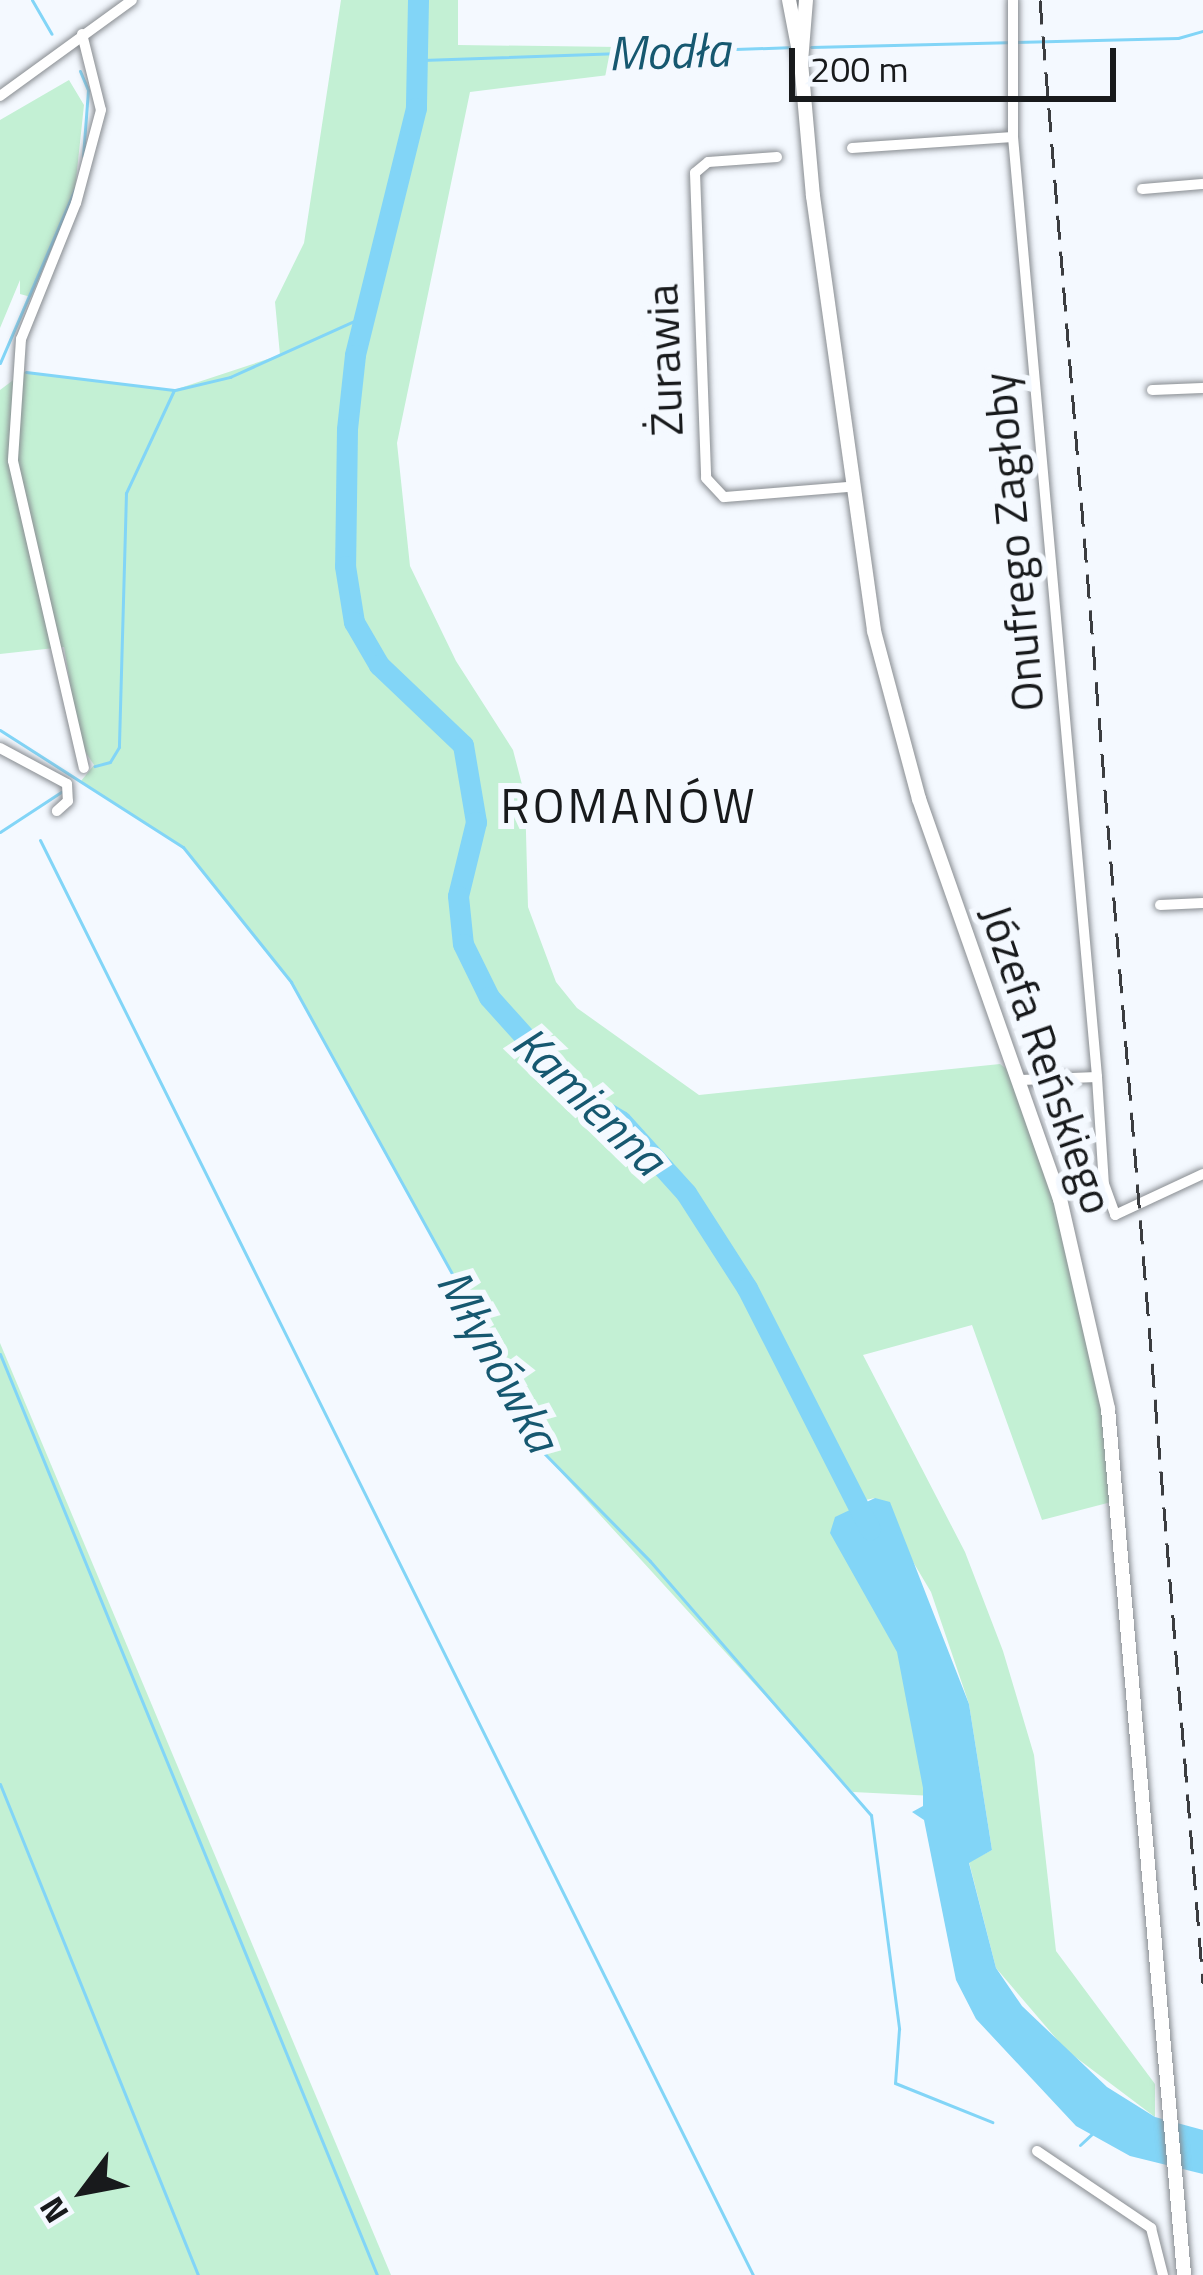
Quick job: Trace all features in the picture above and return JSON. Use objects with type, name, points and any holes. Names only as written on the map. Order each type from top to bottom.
[{"type":"main road","name":"Józefa Reńskiego","points":[[789,0],[801,62],[849,487],[901,740],[1074,1246],[1114,1452],[1184,2275]]},
{"type":"main road","name":"Józefa Reńskiego","points":[[801,62],[806,0]]},
{"type":"street","points":[[0,96],[132,0]]},
{"type":"street","name":"Onufrego Zagłoby","points":[[1012,0],[1018,50],[1013,136],[1105,1184],[1115,1215],[1203,1174]]},
{"type":"street","points":[[82,34],[101,110],[76,203],[21,339],[13,461],[84,768]]},
{"type":"street","points":[[852,148],[1013,136]]},
{"type":"street","name":"Żurawia","points":[[777,157],[708,162],[695,173],[706,478],[724,497],[849,487]]},
{"type":"street","points":[[1142,189],[1203,184]]},
{"type":"street","points":[[1152,390],[1203,388]]},
{"type":"street","points":[[0,748],[68,784],[68,801],[57,811]]},
{"type":"street","points":[[1160,905],[1203,903]]},
{"type":"street","points":[[1021,1080],[1097,1077]]},
{"type":"street","points":[[1037,2151],[1151,2228],[1163,2275]]},
{"type":"green space","points":[[341,0],[458,0],[458,45],[619,47],[617,74],[470,92],[397,443],[410,566],[456,661],[513,750],[525,796],[528,907],[556,982],[577,1008],[699,1095],[1000,1064],[1021,1080],[1060,1199],[1119,1500],[1042,1520],[972,1325],[863,1355],[965,1552],[1003,1651],[1034,1755],[1056,1951],[1155,2084],[1155,2117],[1066,2050],[996,1968],[969,1862],[992,1850],[969,1704],[931,1592],[875,1498],[856,1502],[920,1624],[954,1797],[853,1792],[537,1446],[483,1330],[291,982],[183,847],[81,781],[94,765],[80,744],[64,647],[0,654],[0,390],[24,372],[174,390],[280,355],[275,302],[304,243]]},
{"type":"green space","points":[[69,80],[84,105],[75,189],[31,297],[20,294],[20,280],[0,328],[0,120]]},
{"type":"green space","points":[[0,1343],[391,2275],[0,2275]]},
{"type":"water","points":[[875,1498],[890,1502],[969,1704],[992,1850],[969,1863],[996,1968],[1022,2006],[1107,2087],[1155,2117],[1203,2130],[1203,2174],[1130,2156],[1076,2126],[976,2019],[956,1980],[924,1820],[912,1812],[923,1806],[923,1788],[897,1652],[830,1533],[835,1517]]},
{"type":"waterway","name":"Młynówka","points":[[32,0],[52,34]]},
{"type":"waterway","name":"Kamienna","points":[[418,0],[416,108],[355,355],[347,429],[345,566],[354,622],[379,665],[463,745],[476,822],[458,896],[463,944],[489,997],[576,1094],[621,1121],[686,1193],[747,1288],[870,1529]]},
{"type":"waterway","points":[[811,47],[1178,38],[1203,31]]},
{"type":"waterway","name":"Modła","points":[[422,60],[795,47]]},
{"type":"waterway","name":"Młynówka","points":[[80,71],[88,90],[83,156]]},
{"type":"waterway","name":"Młynówka","points":[[0,363],[75,189]]},
{"type":"waterway","points":[[175,390],[230,377],[365,316]]},
{"type":"waterway","points":[[26,372],[174,390],[126,493],[119,747],[110,762],[95,766]]},
{"type":"waterway","name":"Młynówka","points":[[0,730],[183,847],[291,982],[483,1330],[537,1446],[650,1561],[871,1815],[899,2029],[895,2083],[992,2122]]},
{"type":"waterway","points":[[0,832],[61,792]]},
{"type":"waterway","points":[[40,840],[753,2275]]},
{"type":"waterway","points":[[0,1354],[377,2275]]},
{"type":"waterway","points":[[0,1784],[198,2275]]},
{"type":"waterway","name":"Młynówka","points":[[1080,2145],[1092,2134]]},
{"type":"railway","points":[[1040,0],[1203,1983]]},
{"type":"district","name":"ROMANÓW","points":[[629,806]]}]
